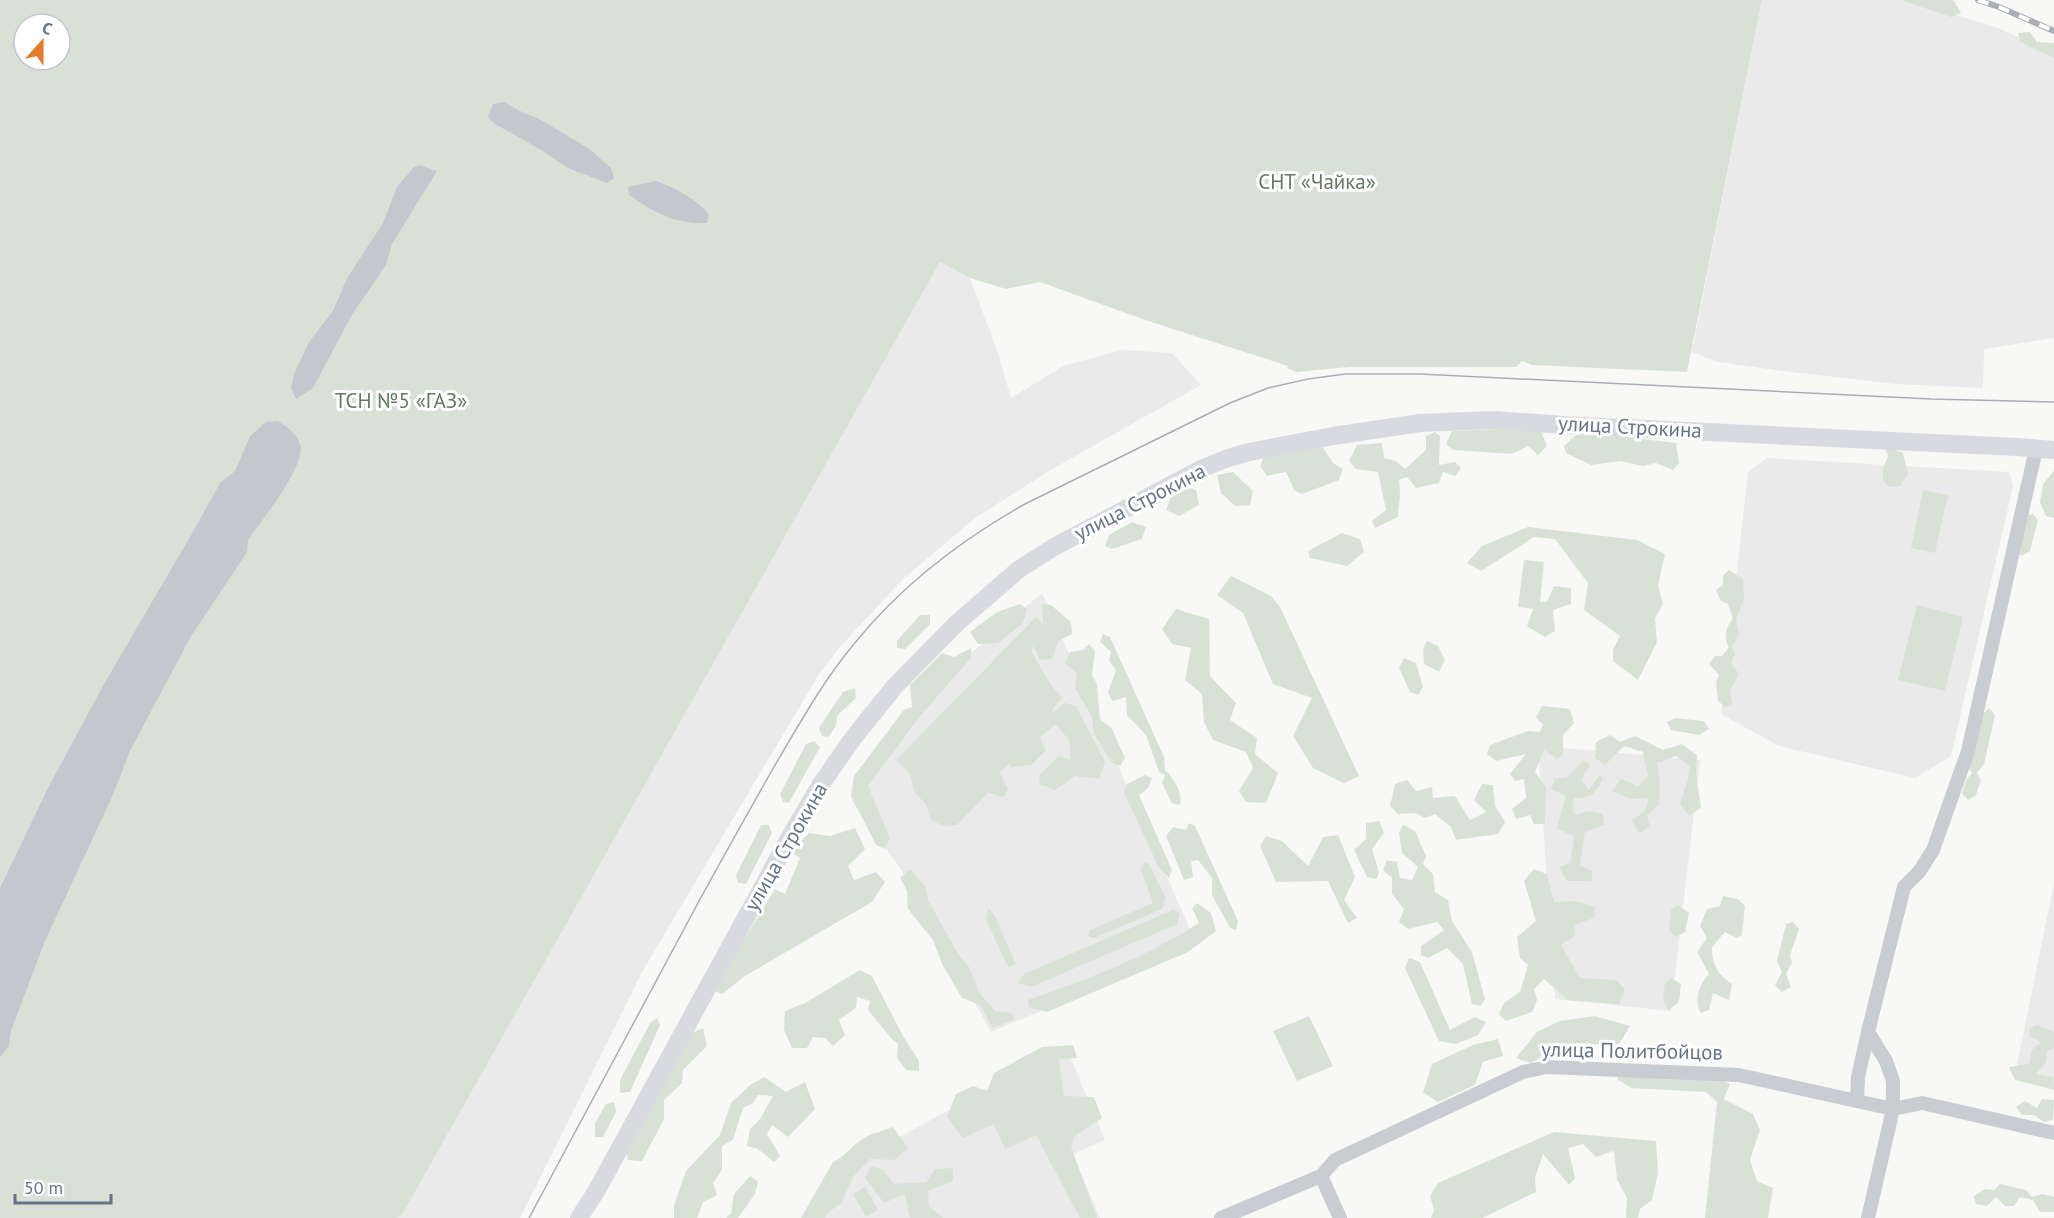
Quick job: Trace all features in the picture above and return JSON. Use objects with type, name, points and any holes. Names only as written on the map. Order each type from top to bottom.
[{"type":"street","name":"улица Строкина","points":[[579,1218],[597,1190],[821,784],[854,737],[895,686],[957,623],[1018,570],[1054,547],[1201,469],[1239,455],[1333,436],[1420,423],[1494,420],[2045,449]]},
{"type":"street","points":[[1857,1100],[1858,1077],[1904,887],[1919,872],[1933,850],[1968,750],[2045,449]]},
{"type":"street","points":[[1868,1032],[1886,1061],[1893,1081],[1893,1109],[1868,1218]]},
{"type":"street","name":"улица Политбойцов","points":[[1221,1218],[1321,1176],[1335,1160],[1523,1072],[1547,1067],[1739,1075],[1893,1109],[1922,1103],[2054,1133]]},
{"type":"street","points":[[1321,1176],[1340,1218]]},
{"type":"shaded area","points":[[1762,0],[1910,0],[2001,29],[2054,54],[2054,338],[1984,349],[1983,388],[1896,384],[1783,371],[1718,362],[1692,352]]},
{"type":"shaded area","points":[[504,102],[541,120],[588,148],[611,168],[614,178],[607,183],[568,168],[495,124],[488,117],[493,104]]},
{"type":"shaded area","points":[[419,165],[437,171],[392,244],[386,265],[353,313],[313,388],[296,399],[291,388],[294,374],[309,342],[333,311],[347,278],[383,223],[397,187],[413,168]]},
{"type":"shaded area","points":[[656,181],[691,198],[709,214],[707,223],[684,222],[665,216],[629,195],[628,187]]},
{"type":"shaded area","points":[[940,262],[970,278],[998,353],[1011,398],[1063,366],[1122,350],[1172,353],[1201,385],[1054,468],[975,518],[902,580],[839,648],[819,674],[642,972],[520,1218],[397,1218],[402,1215]]},
{"type":"shaded area","points":[[278,421],[291,430],[300,444],[297,465],[282,493],[248,540],[247,552],[191,636],[130,751],[112,797],[45,941],[11,1031],[9,1046],[0,1057],[0,888],[49,786],[104,684],[220,483],[235,471],[250,436],[266,422]]},
{"type":"shaded area","points":[[1767,458],[2009,472],[2013,486],[1951,756],[1915,778],[1779,746],[1721,714],[1748,472]]},
{"type":"shaded area","points":[[1042,593],[1197,945],[991,1032],[900,868],[851,800],[884,752],[964,659]]},
{"type":"shaded area","points":[[1538,746],[1700,760],[1671,1011],[1555,999]]},
{"type":"shaded area","points":[[2054,883],[2054,1087],[2015,1075]]},
{"type":"shaded area","points":[[1066,1047],[1105,1140],[1073,1154],[1100,1218],[820,1218],[851,1163]]},
{"type":"green space","name":"ТСН №5 «ГАЗ»","points":[[0,0],[1762,0],[1687,372],[1532,365],[1522,361],[1516,367],[1349,367],[1296,372],[1287,368],[1288,366],[1145,320],[1040,282],[1006,289],[970,278],[940,262],[402,1215],[397,1218],[0,1218]]},
{"type":"green space","points":[[1901,0],[1951,0],[1961,13],[1951,17]]},
{"type":"green space","points":[[2030,32],[2037,42],[2054,43],[2054,58],[2020,42],[2018,33]]},
{"type":"green space","points":[[1499,429],[1541,431],[1547,446],[1538,455],[1528,446],[1512,454],[1453,450],[1446,444],[1452,431]]},
{"type":"green space","points":[[1435,432],[1440,436],[1439,465],[1455,462],[1461,468],[1455,476],[1443,472],[1439,483],[1416,488],[1407,477],[1399,480],[1398,517],[1375,528],[1372,521],[1386,510],[1378,472],[1356,469],[1349,461],[1357,445],[1382,443],[1384,458],[1396,461],[1405,469],[1426,450],[1426,436]]},
{"type":"green space","points":[[1576,435],[1616,436],[1676,443],[1679,463],[1673,470],[1656,463],[1643,466],[1620,461],[1591,465],[1566,453],[1564,446]]},
{"type":"green space","points":[[1320,443],[1333,463],[1343,469],[1339,480],[1302,494],[1294,490],[1286,472],[1267,476],[1260,466],[1265,454]]},
{"type":"green space","points":[[1890,448],[1903,453],[1908,474],[1900,486],[1889,487],[1883,480],[1883,469],[1888,456],[1885,449]]},
{"type":"green space","points":[[2054,471],[2054,518],[2046,516],[2040,502],[2043,484]]},
{"type":"green space","points":[[1233,472],[1253,491],[1250,505],[1235,506],[1221,493],[1217,475]]},
{"type":"green space","points":[[1188,488],[1196,490],[1199,505],[1179,516],[1166,510],[1171,496]]},
{"type":"green space","points":[[1923,490],[1948,495],[1935,553],[1911,548]]},
{"type":"green space","points":[[2033,514],[2038,520],[2030,551],[2021,556],[2017,550],[2026,516]]},
{"type":"green space","points":[[1132,522],[1146,527],[1142,539],[1112,549],[1105,546],[1109,535]]},
{"type":"green space","points":[[1528,527],[1637,540],[1665,554],[1658,585],[1663,604],[1655,618],[1657,642],[1638,680],[1613,661],[1613,650],[1620,636],[1584,610],[1588,583],[1555,539],[1534,537],[1481,571],[1467,563],[1482,546]]},
{"type":"green space","points":[[1342,533],[1360,539],[1364,552],[1347,566],[1310,558],[1308,551]]},
{"type":"green space","points":[[1524,560],[1544,562],[1540,602],[1547,602],[1554,586],[1571,588],[1571,604],[1553,610],[1555,631],[1545,637],[1527,626],[1533,609],[1518,607]]},
{"type":"green space","points":[[1729,570],[1743,579],[1744,599],[1736,619],[1739,634],[1732,647],[1735,654],[1731,663],[1739,674],[1730,691],[1732,704],[1725,707],[1718,701],[1716,682],[1719,675],[1709,664],[1715,656],[1722,656],[1729,647],[1726,632],[1733,619],[1728,604],[1721,601],[1716,590],[1723,585],[1723,575]]},
{"type":"green space","points":[[1231,576],[1271,596],[1280,607],[1359,776],[1344,783],[1313,768],[1293,736],[1312,698],[1273,684],[1243,613],[1217,595]]},
{"type":"green space","points":[[1020,604],[1027,609],[1023,623],[998,643],[978,644],[970,632],[997,612]]},
{"type":"green space","points":[[1042,604],[1051,605],[1071,622],[1072,634],[1058,641],[1052,659],[1040,660],[1034,647],[1036,642],[1031,651],[1051,685],[1062,698],[1054,707],[1052,714],[1065,703],[1076,706],[1105,762],[1099,779],[1075,776],[1055,790],[1039,784],[1040,774],[1059,756],[1071,760],[1069,740],[1056,724],[1040,737],[1046,750],[1031,765],[1011,767],[1009,763],[1000,773],[1008,789],[1004,797],[988,793],[957,825],[943,826],[930,819],[926,804],[915,793],[910,774],[896,760],[1036,617],[1043,625]]},
{"type":"green space","points":[[1917,605],[1963,617],[1945,691],[1898,680]]},
{"type":"green space","points":[[1176,609],[1209,619],[1210,676],[1236,703],[1230,720],[1257,738],[1255,754],[1278,773],[1266,803],[1246,802],[1239,791],[1253,768],[1246,752],[1213,740],[1204,722],[1202,694],[1185,680],[1191,648],[1172,644],[1162,629]]},
{"type":"green space","points":[[920,615],[930,615],[930,624],[905,649],[897,648],[897,641]]},
{"type":"green space","points":[[1103,634],[1110,637],[1164,757],[1165,770],[1177,786],[1180,805],[1172,803],[1162,783],[1165,775],[1159,772],[1146,735],[1127,715],[1126,697],[1112,701],[1108,692],[1116,670],[1109,661],[1111,652],[1100,642]]},
{"type":"green space","points":[[1427,641],[1438,646],[1445,660],[1439,672],[1424,664],[1423,649]]},
{"type":"green space","points":[[1089,644],[1095,651],[1092,675],[1097,684],[1100,720],[1111,727],[1125,758],[1120,766],[1111,762],[1094,733],[1092,717],[1075,688],[1077,674],[1065,663],[1070,652],[1083,650]]},
{"type":"green space","points":[[971,648],[971,658],[921,715],[868,786],[890,838],[885,849],[876,845],[851,796],[854,776],[904,710],[912,707],[910,685],[942,653],[954,657]]},
{"type":"green space","points":[[1404,658],[1416,663],[1423,687],[1418,695],[1410,692],[1399,668]]},
{"type":"green space","points":[[855,688],[856,698],[837,716],[836,726],[828,737],[822,736],[819,728],[843,692]]},
{"type":"green space","points":[[1542,706],[1570,709],[1574,723],[1563,735],[1563,755],[1557,759],[1544,750],[1535,772],[1546,787],[1545,824],[1534,824],[1530,815],[1516,819],[1512,809],[1526,798],[1524,779],[1515,781],[1510,774],[1526,754],[1496,761],[1487,754],[1490,745],[1528,731],[1540,732],[1543,725],[1536,717]]},
{"type":"green space","points":[[1989,708],[1995,715],[1984,764],[1977,773],[1981,780],[1976,795],[1968,800],[1962,793],[1966,780],[1972,773],[1968,768],[1980,717]]},
{"type":"green space","points":[[1675,718],[1704,721],[1709,729],[1699,735],[1671,730],[1667,722]]},
{"type":"green space","points":[[1610,735],[1620,742],[1635,736],[1663,750],[1682,744],[1697,755],[1696,774],[1701,808],[1689,816],[1680,804],[1690,766],[1676,756],[1657,763],[1660,782],[1659,804],[1647,816],[1650,827],[1639,833],[1632,820],[1644,812],[1649,798],[1631,799],[1612,791],[1621,779],[1638,786],[1648,776],[1643,752],[1624,746],[1605,765],[1595,758],[1596,742]]},
{"type":"green space","points":[[814,741],[820,747],[789,803],[783,802],[780,794],[806,744]]},
{"type":"green space","points":[[1583,761],[1590,764],[1581,780],[1589,790],[1600,774],[1603,779],[1591,795],[1573,798],[1574,815],[1589,811],[1603,814],[1604,825],[1585,832],[1580,865],[1593,871],[1591,881],[1567,881],[1559,867],[1570,863],[1574,837],[1557,828],[1566,796],[1551,789],[1555,778],[1566,778]]},
{"type":"green space","points":[[1145,775],[1152,778],[1148,788],[1139,795],[1172,870],[1169,878],[1158,866],[1124,792],[1127,784]]},
{"type":"green space","points":[[1407,780],[1416,791],[1432,787],[1433,798],[1455,796],[1470,820],[1486,812],[1474,800],[1482,784],[1493,785],[1495,806],[1505,822],[1498,834],[1456,840],[1451,827],[1435,814],[1425,818],[1416,813],[1398,814],[1390,806],[1395,784]]},
{"type":"green space","points":[[1379,821],[1384,833],[1372,849],[1379,872],[1377,879],[1367,877],[1354,850],[1366,839],[1366,823]]},
{"type":"green space","points":[[1189,823],[1195,826],[1238,921],[1236,930],[1230,928],[1212,895],[1212,878],[1198,860],[1191,861],[1193,877],[1184,880],[1166,836],[1173,827],[1186,830]]},
{"type":"green space","points":[[761,825],[769,825],[772,833],[746,884],[738,883],[736,875]]},
{"type":"green space","points":[[1403,825],[1415,831],[1426,856],[1423,864],[1433,874],[1435,892],[1448,900],[1452,921],[1472,952],[1485,999],[1481,1006],[1472,1004],[1463,964],[1447,948],[1428,958],[1421,955],[1421,946],[1444,930],[1437,922],[1408,929],[1399,922],[1404,909],[1392,894],[1392,878],[1383,870],[1387,860],[1397,862],[1400,878],[1412,880],[1418,867],[1402,853],[1399,833]]},
{"type":"green space","points":[[855,828],[865,849],[848,866],[854,880],[876,872],[885,882],[872,902],[745,976],[722,994],[715,991],[724,972],[775,889],[785,894],[800,858],[791,852],[809,833],[830,836]]},
{"type":"green space","points":[[1338,835],[1355,877],[1344,900],[1357,918],[1348,923],[1328,881],[1276,882],[1260,846],[1266,836],[1282,841],[1308,866],[1323,837]]},
{"type":"green space","points":[[1144,862],[1149,864],[1166,898],[1162,909],[1094,938],[1088,936],[1090,930],[1153,903],[1141,870]]},
{"type":"green space","points":[[910,869],[925,886],[928,900],[958,954],[969,967],[980,994],[995,1011],[1012,1013],[1015,1019],[993,1028],[980,1005],[962,998],[942,964],[933,940],[908,909],[907,891],[900,878]]},
{"type":"green space","points":[[1534,869],[1547,874],[1554,902],[1575,901],[1595,907],[1594,918],[1574,925],[1575,936],[1561,945],[1580,978],[1616,980],[1625,989],[1619,1004],[1568,1000],[1544,979],[1534,989],[1537,1000],[1532,1012],[1506,1021],[1499,1014],[1504,1003],[1520,992],[1528,965],[1520,958],[1517,937],[1536,921],[1524,881]]},
{"type":"green space","points":[[1723,896],[1738,899],[1745,906],[1742,935],[1737,938],[1725,932],[1712,947],[1716,968],[1732,984],[1729,1000],[1713,993],[1709,1010],[1701,1013],[1697,1003],[1698,993],[1709,974],[1697,952],[1707,938],[1700,926],[1707,909],[1720,906]]},
{"type":"green space","points":[[1197,903],[1211,913],[1216,931],[1188,952],[1047,1012],[1029,1007],[1028,1000],[1116,966],[1180,935],[1199,923],[1192,908]]},
{"type":"green space","points":[[1678,905],[1689,913],[1685,932],[1676,937],[1669,931],[1671,910]]},
{"type":"green space","points":[[988,909],[994,914],[1016,964],[1008,967],[986,920]]},
{"type":"green space","points":[[1173,910],[1180,913],[1177,924],[1031,987],[1018,983],[1024,974]]},
{"type":"green space","points":[[1793,922],[1799,929],[1790,955],[1792,963],[1786,973],[1791,987],[1782,992],[1775,985],[1782,972],[1777,961],[1786,924]]},
{"type":"green space","points":[[1409,958],[1420,962],[1450,1030],[1475,1017],[1486,1022],[1478,1035],[1456,1044],[1439,1041],[1405,968]]},
{"type":"green space","points":[[860,970],[872,976],[903,1036],[919,1061],[919,1071],[906,1070],[897,1058],[898,1044],[868,1010],[870,1001],[857,997],[856,1008],[839,1020],[845,1035],[833,1046],[825,1038],[813,1037],[807,1048],[792,1048],[784,1030],[785,1011],[805,1003]]},
{"type":"green space","points":[[1672,978],[1681,984],[1679,1002],[1668,1010],[1663,998],[1665,983]]},
{"type":"green space","points":[[1309,1016],[1333,1066],[1297,1081],[1273,1031]]},
{"type":"green space","points":[[1595,1016],[1630,1026],[1618,1046],[1579,1043],[1548,1053],[1531,1063],[1516,1058],[1537,1032],[1560,1021]]},
{"type":"green space","points":[[657,1018],[660,1025],[630,1092],[620,1093],[620,1080],[650,1023]]},
{"type":"green space","points":[[2037,1025],[2054,1032],[2054,1048],[2047,1052],[2046,1062],[2036,1074],[2053,1077],[2054,1090],[2015,1080],[2009,1067],[2029,1064],[2032,1050],[2041,1042],[2030,1037],[2029,1029]]},
{"type":"green space","points":[[703,1028],[707,1046],[683,1070],[682,1083],[664,1100],[664,1119],[642,1161],[628,1160],[626,1146],[685,1036]]},
{"type":"green space","points":[[1498,1039],[1503,1056],[1483,1062],[1475,1085],[1438,1102],[1423,1092],[1432,1064],[1473,1045]]},
{"type":"green space","points":[[1073,1045],[1077,1058],[1059,1059],[1064,1096],[1094,1097],[1102,1118],[1075,1136],[1071,1147],[1097,1218],[1080,1218],[1036,1135],[1005,1149],[994,1124],[963,1138],[947,1117],[956,1094],[973,1086],[987,1091],[994,1073],[1042,1047]]},
{"type":"green space","points":[[1629,1065],[1718,1078],[1730,1084],[1724,1099],[1753,1114],[1760,1130],[1750,1160],[1757,1181],[1773,1188],[1768,1218],[1705,1218],[1717,1102],[1706,1092],[1631,1088],[1617,1079]]},
{"type":"green space","points":[[764,1077],[786,1092],[805,1082],[815,1109],[788,1137],[772,1125],[767,1134],[780,1156],[774,1162],[758,1149],[747,1146],[750,1129],[760,1119],[773,1096],[758,1095],[753,1103],[743,1108],[733,1140],[722,1146],[722,1170],[713,1183],[717,1195],[703,1202],[697,1218],[674,1218],[674,1205],[686,1171],[720,1135],[731,1103],[750,1085]]},
{"type":"green space","points":[[2042,1099],[2054,1100],[2053,1120],[2044,1122],[2034,1115],[2022,1115],[2016,1107],[2025,1101],[2037,1108]]},
{"type":"green space","points":[[614,1102],[616,1112],[603,1137],[595,1137],[595,1123],[606,1104]]},
{"type":"green space","points":[[893,1127],[908,1149],[894,1160],[870,1159],[853,1177],[841,1204],[828,1212],[825,1218],[801,1218],[833,1162],[864,1138]]},
{"type":"green space","points":[[1554,1132],[1656,1141],[1658,1173],[1652,1200],[1640,1209],[1638,1218],[1626,1218],[1627,1198],[1617,1180],[1614,1151],[1596,1157],[1583,1144],[1568,1148],[1575,1178],[1569,1185],[1543,1154],[1535,1178],[1536,1192],[1482,1218],[1431,1218],[1434,1210],[1430,1196],[1438,1183]]},
{"type":"green space","points":[[871,1166],[883,1170],[894,1184],[926,1182],[935,1169],[953,1168],[953,1181],[928,1191],[929,1206],[943,1218],[910,1218],[905,1194],[884,1203],[865,1178]]},
{"type":"green space","points":[[750,1176],[758,1182],[755,1194],[738,1218],[726,1218],[731,1213],[734,1194]]},
{"type":"green space","points":[[2000,1184],[2026,1190],[2032,1197],[2042,1194],[2054,1197],[2054,1212],[2040,1212],[2033,1200],[2020,1197],[2014,1206],[2005,1206],[1996,1197],[1987,1206],[1976,1204],[1974,1196],[1985,1189],[1994,1190]]},
{"type":"green space","points":[[865,1187],[878,1210],[866,1217],[853,1194]]},
{"type":"tram line","points":[[529,1218],[726,851],[775,765],[832,673],[872,623],[911,584],[955,549],[1025,504],[1230,403],[1268,388],[1345,374],[1420,374],[1931,399],[2054,402]]},
{"type":"railway","points":[[1978,0],[2054,31]]},
{"type":"park label","name":"СНТ «Чайка»","points":[[1317,182]]}]
